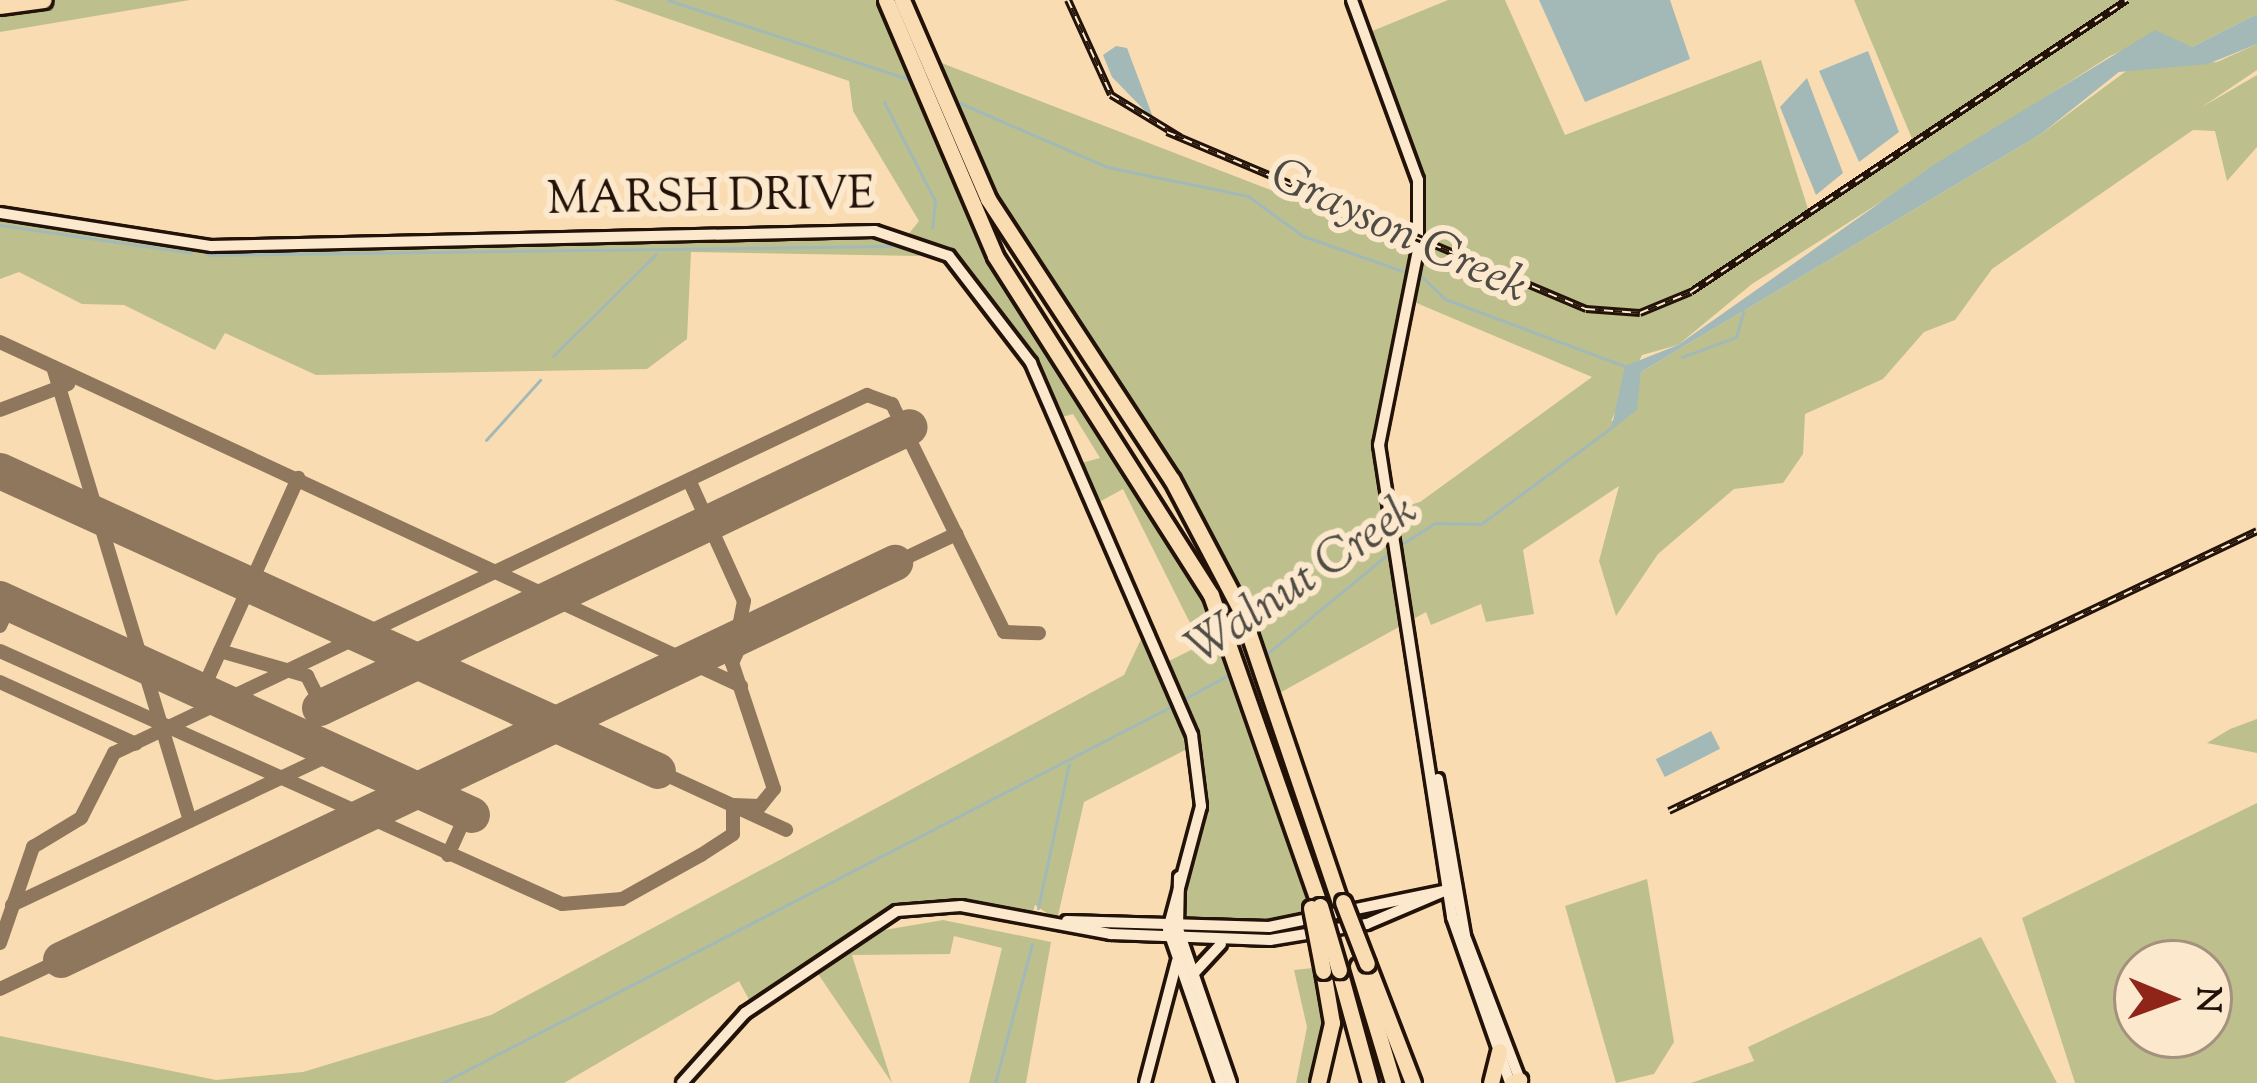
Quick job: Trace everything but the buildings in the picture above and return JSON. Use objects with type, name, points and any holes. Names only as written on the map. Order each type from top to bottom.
[{"type":"highway","points":[[0,6],[44,0]]},
{"type":"highway","points":[[874,0],[901,48]]},
{"type":"highway","points":[[886,0],[901,48],[961,184],[1225,623],[1262,714],[1305,858],[1331,970],[1370,1083]]},
{"type":"highway","points":[[907,0],[948,113],[988,200],[1172,481],[1242,614],[1280,706],[1363,965],[1413,1083]]},
{"type":"highway","points":[[1363,965],[1393,1083]]},
{"type":"highway","points":[[1318,1083],[1332,1023],[1331,970]]},
{"type":"highway","points":[[1492,1083],[1499,1051]]},
{"type":"street","points":[[1352,0],[1414,161],[1418,250],[1380,415],[1390,511],[1452,917],[1499,1051],[1516,1082]]},
{"type":"street","name":"MARSH DRIVE","points":[[0,213],[211,247],[875,231],[921,241],[962,266],[1031,363],[1192,735],[1201,806],[1179,877],[1175,934]]},
{"type":"street","points":[[1385,918],[1451,888]]},
{"type":"street","points":[[1175,934],[1296,924],[1451,888]]},
{"type":"street","points":[[1451,888],[1516,1082]]},
{"type":"street","points":[[682,1083],[746,1012],[885,915],[961,906],[1053,922],[1230,942]]},
{"type":"street","points":[[1195,981],[1202,953],[1230,942],[1430,907],[1452,917]]},
{"type":"street","points":[[1175,934],[1190,997],[1221,1083]]},
{"type":"street","points":[[1175,934],[1231,1083]]},
{"type":"street","points":[[1145,1083],[1178,958]]},
{"type":"street","points":[[1165,1008],[1190,997]]},
{"type":"green space","points":[[44,0],[190,0],[0,32],[0,6]]},
{"type":"green space","points":[[614,0],[875,0],[897,28],[968,199],[1225,623],[1277,762],[1314,922],[1178,929],[1199,827],[1193,746],[1084,802],[1057,920],[1035,905],[1031,918],[914,908],[855,935],[943,920],[1051,942],[1026,1083],[969,1083],[1002,948],[954,936],[950,954],[852,955],[892,1083],[812,965],[753,1007],[739,981],[564,1083],[0,1083],[0,1036],[216,1080],[303,1072],[491,1015],[1124,675],[1143,635],[1163,664],[1201,645],[1123,489],[1090,507],[1074,465],[1100,458],[1073,414],[1055,419],[1018,342],[935,247],[919,256],[691,252],[687,339],[647,369],[316,375],[225,333],[215,350],[124,305],[82,304],[19,272],[0,279],[0,213],[211,246],[907,236],[919,221],[853,111],[849,81]]},
{"type":"green space","points":[[1448,0],[1505,0],[1565,135],[1761,60],[1808,209],[1913,141],[1854,0],[2257,0],[2257,14],[2192,47],[2156,36],[2110,56],[1752,284],[1678,345],[1642,355],[1611,421],[1633,411],[1641,372],[2041,134],[2133,66],[2217,62],[2257,44],[2257,70],[2202,107],[2257,75],[2257,147],[2227,181],[2215,131],[2193,130],[1992,269],[1955,320],[1924,332],[1883,379],[1805,414],[1803,454],[1783,483],[1734,489],[1658,554],[1616,616],[1599,561],[1619,486],[1523,550],[1534,614],[1486,622],[1481,604],[1431,625],[1426,612],[1276,695],[1205,537],[1026,264],[926,57],[1418,247],[1418,180],[1365,34]],"holes":[[[1407,299],[1592,377],[1420,502],[1390,511],[1380,415]]]},
{"type":"green space","points":[[2257,719],[2257,753],[2207,743],[2230,729]]},
{"type":"green space","points":[[2257,803],[2257,1083],[2075,1083],[2022,918]]},
{"type":"green space","points":[[1647,879],[1674,1042],[1654,1074],[1616,1083],[1565,906]]},
{"type":"green space","points":[[1981,937],[2057,1083],[1691,1083],[1754,1061],[1748,1047]]},
{"type":"green space","points":[[1323,967],[1330,1006],[1318,1083],[1296,1083],[1307,1027],[1294,970]]},
{"type":"water","points":[[1539,0],[1670,0],[1690,59],[1585,102]]},
{"type":"water","points":[[2257,14],[2257,44],[2208,64],[2119,72],[2041,134],[1641,372],[1637,410],[1611,430],[1625,366],[1678,345],[1935,164],[2155,30],[2192,47]]},
{"type":"water","points":[[1116,46],[1127,48],[1154,120],[1112,77],[1103,55]]},
{"type":"water","points":[[1868,51],[1899,132],[1859,162],[1819,71]]},
{"type":"water","points":[[1807,78],[1843,173],[1816,195],[1780,107]]},
{"type":"water","points":[[1711,731],[1720,749],[1665,777],[1656,759]]},
{"type":"waterway","points":[[668,0],[915,81]]},
{"type":"waterway","name":"Grayson Creek","points":[[948,86],[953,100],[1107,167],[1248,196],[1303,236],[1408,273]]},
{"type":"waterway","points":[[884,102],[935,201],[932,228]]},
{"type":"waterway","points":[[0,225],[191,253]]},
{"type":"waterway","points":[[207,255],[891,246]]},
{"type":"waterway","points":[[553,356],[656,254]]},
{"type":"waterway","name":"Grayson Creek","points":[[1418,273],[1445,299],[1627,367]]},
{"type":"waterway","name":"Walnut Creek","points":[[1682,357],[1736,337],[1743,312]]},
{"type":"waterway","points":[[486,440],[540,380]]},
{"type":"waterway","name":"Walnut Creek","points":[[1397,547],[1435,523],[1481,524],[1612,427]]},
{"type":"waterway","points":[[1263,657],[1389,553]]},
{"type":"waterway","name":"Walnut Creek","points":[[1184,699],[1234,672]]},
{"type":"waterway","name":"Walnut Creek","points":[[442,1083],[1176,704]]},
{"type":"waterway","points":[[1038,908],[1069,764]]},
{"type":"waterway","points":[[995,1083],[1032,944]]},
{"type":"taxiway","points":[[0,342],[741,686]]},
{"type":"taxiway","points":[[53,367],[190,821]]},
{"type":"taxiway","points":[[0,410],[68,384]]},
{"type":"taxiway","points":[[0,943],[33,847],[81,818],[114,753],[867,395],[892,404],[1004,632],[1039,633]]},
{"type":"taxiway","points":[[202,691],[298,478]]},
{"type":"taxiway","points":[[689,480],[744,601],[738,631],[718,648]]},
{"type":"taxiway","points":[[895,563],[956,534]]},
{"type":"taxiway","points":[[0,626],[10,604]]},
{"type":"taxiway","points":[[733,805],[760,806],[774,789],[732,663],[745,635]]},
{"type":"taxiway","points":[[0,651],[562,904],[622,899],[701,855],[733,834],[733,805]]},
{"type":"taxiway","points":[[220,651],[307,676],[322,706]]},
{"type":"taxiway","points":[[0,682],[136,744]]},
{"type":"taxiway","points":[[12,905],[335,752]]},
{"type":"taxiway","points":[[658,771],[786,830]]},
{"type":"taxiway","points":[[448,855],[467,813]]},
{"type":"taxiway","points":[[0,989],[61,960]]},
{"type":"runway","points":[[320,708],[910,427]]},
{"type":"runway","points":[[0,471],[658,771]]},
{"type":"runway","points":[[61,960],[895,563]]},
{"type":"runway","points":[[0,599],[472,815]]},
{"type":"railway","points":[[1068,0],[1111,95],[1180,137]]},
{"type":"railway","points":[[1167,132],[1586,309],[1640,313],[1691,292],[2127,0]]},
{"type":"railway","points":[[1669,811],[2257,531]]}]
